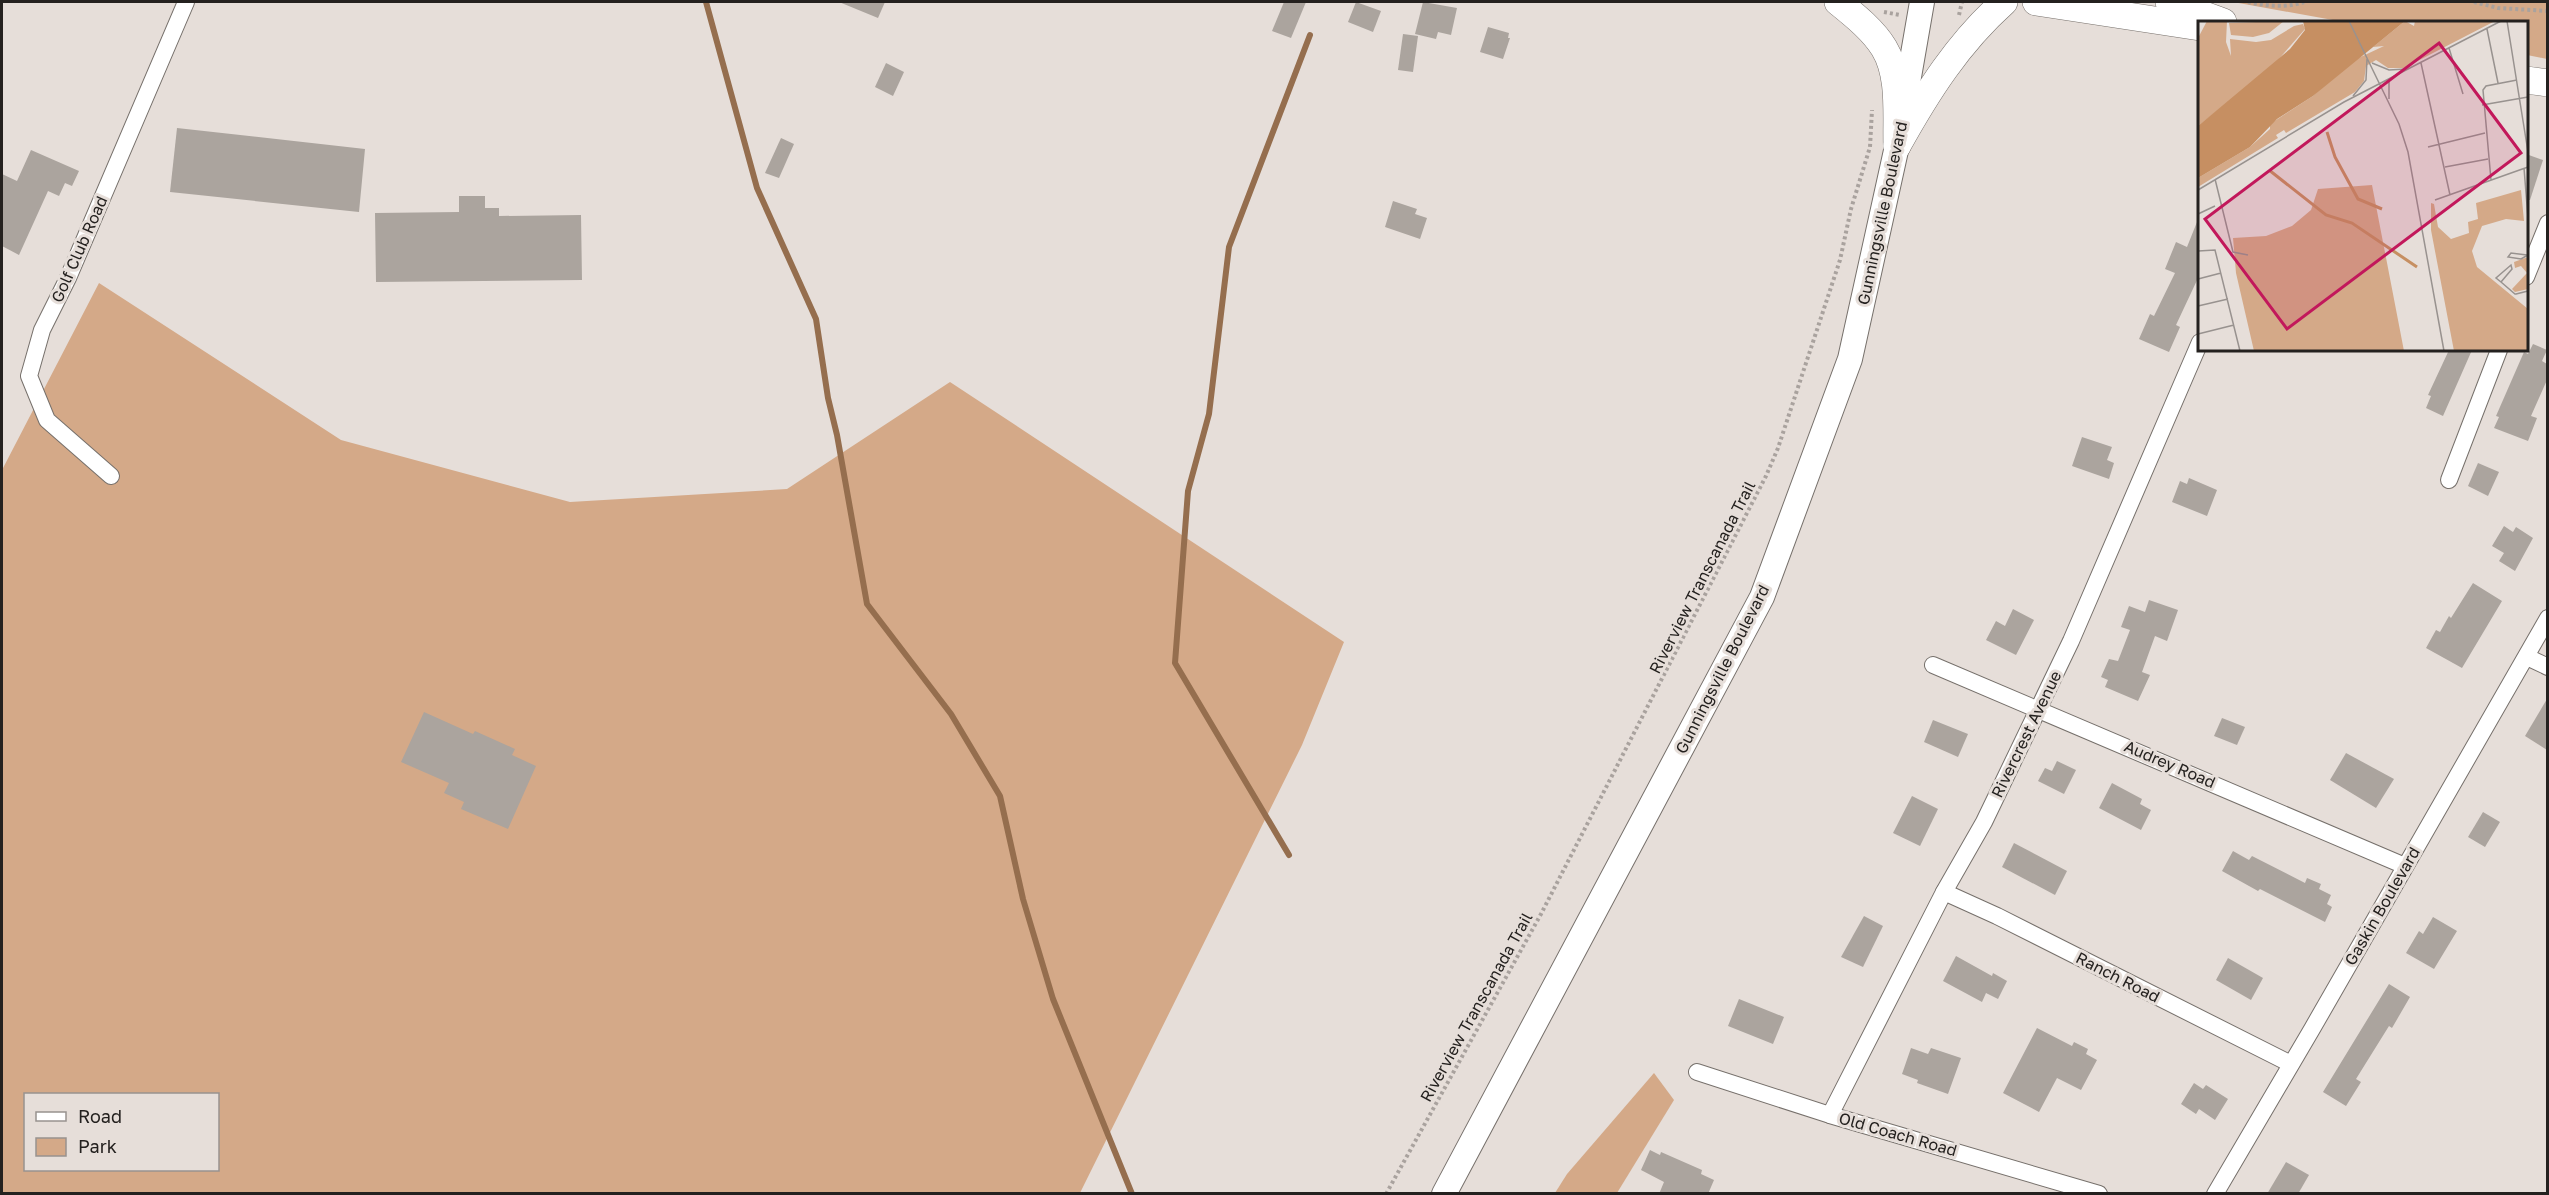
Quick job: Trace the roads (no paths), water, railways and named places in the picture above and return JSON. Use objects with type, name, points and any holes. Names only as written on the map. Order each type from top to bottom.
[{"type":"main road","points":[[1838,2],[1865,25],[1885,49],[1895,81],[1897,146]]},
{"type":"main road","points":[[1897,146],[1947,64],[1967,38],[2004,2]]},
{"type":"main road","points":[[2036,2],[2198,27]]},
{"type":"main road","points":[[2169,2],[2220,21]]},
{"type":"main road","name":"Gunningsville Boulevard","points":[[1444,1194],[1762,597],[1850,360],[1897,146],[1921,10]]},
{"type":"main road","points":[[2528,80],[2547,83]]},
{"type":"street","name":"Golf Club Road","points":[[111,476],[47,420],[28,376],[42,330],[68,278],[186,2]]},
{"type":"street","points":[[2528,272],[2547,223]]},
{"type":"street","name":"Rivercrest Avenue","points":[[1830,1114],[1944,892],[1984,822],[2037,708],[2072,640],[2198,344]]},
{"type":"street","points":[[2449,480],[2499,351]]},
{"type":"street","name":"Gaskin Boulevard","points":[[2215,1194],[2527,657],[2547,618]]},
{"type":"street","points":[[2527,657],[2547,667]]},
{"type":"street","name":"Audrey Road","points":[[1933,665],[2405,866]]},
{"type":"street","name":"Ranch Road","points":[[1944,892],[1997,916],[2291,1064]]},
{"type":"street","name":"Old Coach Road","points":[[1697,1072],[2099,1194]]},
{"type":"waterway","points":[[706,2],[757,188],[816,319],[828,398],[837,435],[867,604],[951,714],[1000,796],[1023,899],[1053,999],[1132,1194]]},
{"type":"waterway","points":[[1289,855],[1175,663],[1188,491],[1209,414],[1229,247],[1310,35]]}]
